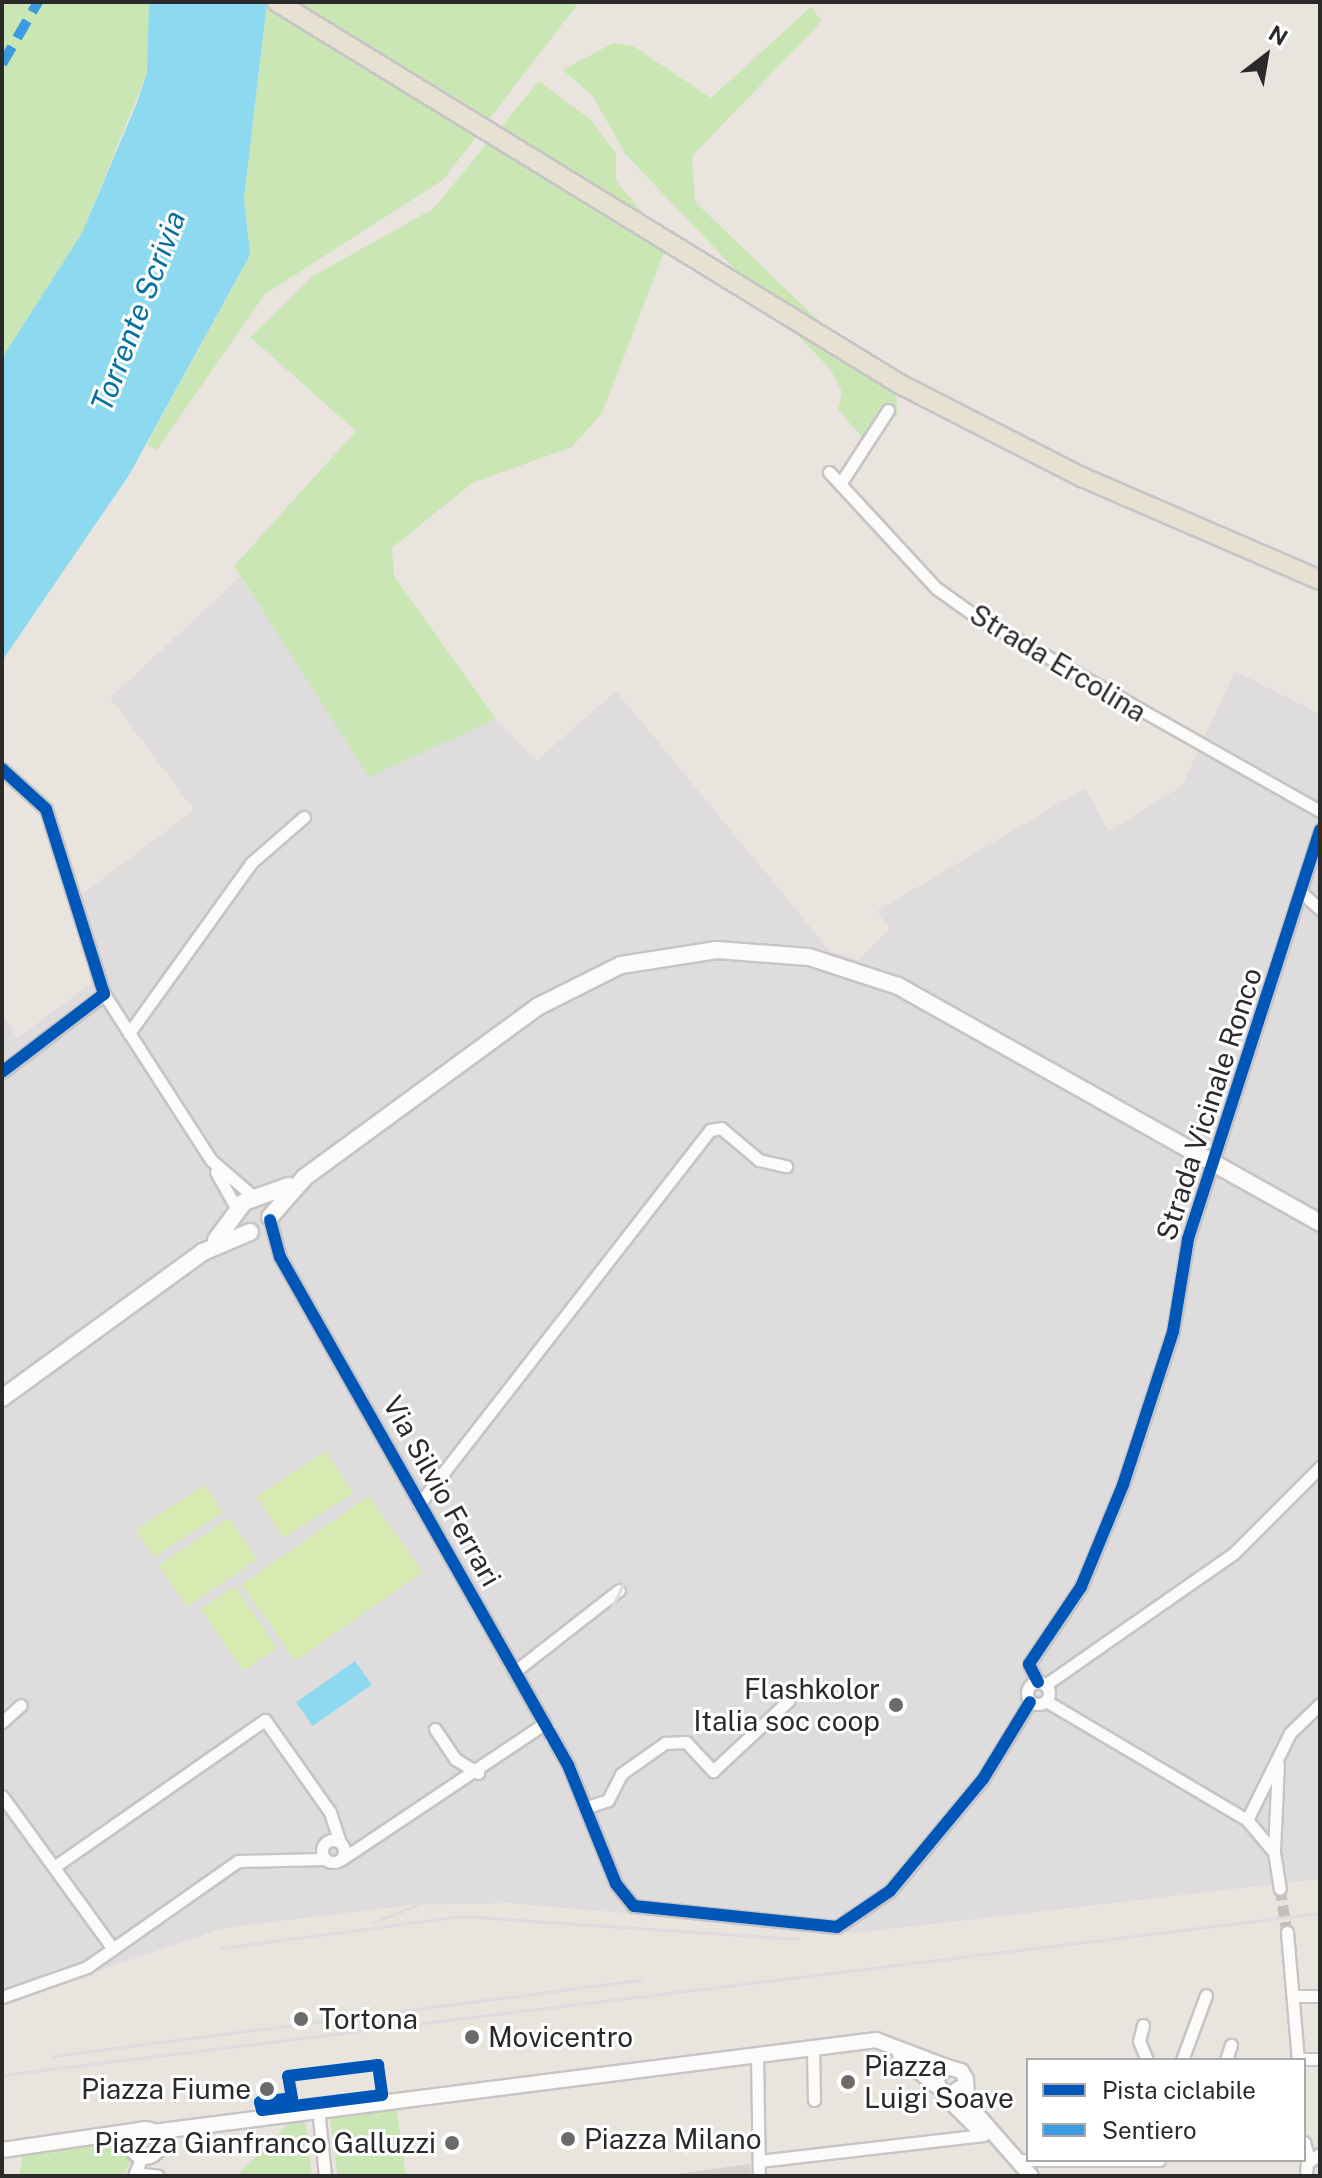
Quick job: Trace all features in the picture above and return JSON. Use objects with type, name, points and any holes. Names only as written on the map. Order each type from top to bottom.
[{"type":"main road","points":[[277,2],[752,296],[992,434],[1320,580]]},
{"type":"main road","points":[[2,1398],[203,1252],[237,1214],[305,1177],[448,1066],[560,994],[646,957],[717,950],[809,957],[898,986],[1320,1223]]},
{"type":"main road","points":[[203,1252],[251,1232],[270,1218],[305,1177]]},
{"type":"main road","points":[[259,1200],[270,1218]]},
{"type":"main road","points":[[237,1214],[251,1232]]},
{"type":"street","points":[[840,484],[888,410]]},
{"type":"street","name":"Strada Ercolina","points":[[829,472],[936,588],[977,617],[1320,811]]},
{"type":"street","points":[[2,769],[46,809],[104,994],[211,1160],[237,1214]]},
{"type":"street","points":[[129,1033],[251,863],[304,817]]},
{"type":"street","name":"Strada Vicinale Ronco","points":[[1042,1684],[1029,1664],[1081,1587],[1123,1485],[1173,1332],[1188,1239],[1216,1163],[1320,830]]},
{"type":"street","points":[[1302,893],[1320,909]]},
{"type":"street","points":[[2,1072],[104,994]]},
{"type":"street","points":[[419,1504],[710,1130],[721,1128],[759,1160],[786,1166]]},
{"type":"street","points":[[211,1160],[259,1200]]},
{"type":"street","name":"Via Silvio Ferrari","points":[[270,1218],[280,1257],[544,1724],[587,1807],[616,1884],[634,1906],[837,1927],[890,1891],[983,1779],[1030,1702],[1027,1688],[1042,1684]]},
{"type":"street","name":"Via Silvio Ferrari","points":[[251,1232],[280,1257]]},
{"type":"street","points":[[1046,1701],[1042,1684],[1234,1553],[1320,1467]]},
{"type":"street","points":[[514,1672],[619,1590]]},
{"type":"street","points":[[587,1807],[608,1800],[621,1774],[665,1743],[686,1742],[713,1771],[788,1701]]},
{"type":"street","points":[[1030,1702],[1046,1701],[1247,1820],[1274,1852]]},
{"type":"street","points":[[1247,1820],[1290,1733],[1320,1704]]},
{"type":"street","points":[[2,1722],[21,1705]]},
{"type":"street","points":[[54,1867],[265,1720],[330,1812],[341,1843],[342,1859]]},
{"type":"street","points":[[342,1859],[369,1845],[478,1773],[544,1724]]},
{"type":"street","points":[[435,1729],[455,1759],[459,1785]]},
{"type":"street","points":[[455,1759],[478,1773]]},
{"type":"street","points":[[1278,1760],[1274,1852],[1280,1889]]},
{"type":"street","points":[[2,1796],[113,1949]]},
{"type":"street","points":[[324,1850],[330,1812]]},
{"type":"street","points":[[2,1997],[87,1967],[238,1861],[324,1850],[341,1843],[369,1845]]},
{"type":"street","points":[[324,1850],[342,1859]]},
{"type":"street","points":[[1287,1932],[1298,2058]]},
{"type":"street","points":[[1183,2058],[1206,1995]]},
{"type":"street","points":[[1293,1996],[1320,1996]]},
{"type":"street","points":[[1143,2025],[1139,2041],[1146,2058]]},
{"type":"street","points":[[2,2150],[318,2108],[885,2041],[961,2071],[974,2111],[1031,2176]]},
{"type":"street","points":[[850,2043],[903,2056],[935,2085],[1019,2176]]},
{"type":"street","points":[[1227,2058],[1231,2045]]},
{"type":"street","points":[[813,2048],[814,2100]]},
{"type":"street","points":[[757,2054],[759,2176]]},
{"type":"street","points":[[935,2085],[947,2067]]},
{"type":"street","points":[[946,2097],[966,2084]]},
{"type":"street","points":[[318,2108],[325,2176]]},
{"type":"street","points":[[146,2131],[157,2149],[142,2156],[135,2174],[158,2176]]},
{"type":"street","points":[[142,2156],[131,2144],[146,2131]]},
{"type":"street","points":[[759,2161],[983,2135]]},
{"type":"street","points":[[1306,2176],[1310,2156]]},
{"type":"street","points":[[1017,2160],[1026,2161]]},
{"type":"street","points":[[1051,2162],[1098,2162]]},
{"type":"street","points":[[1068,2163],[1068,2176]]},
{"type":"shaded area","points":[[240,577],[370,775],[496,719],[536,761],[616,691],[831,952],[859,960],[889,929],[877,911],[1085,788],[1109,831],[1182,786],[1235,671],[1320,714],[1320,1879],[854,1933],[509,1903],[411,1905],[223,1928],[2,2004],[2,1014],[17,1038],[92,983],[73,901],[194,810],[110,698]]},
{"type":"shaded area","points":[[750,2164],[751,2176],[661,2176]]},
{"type":"green space","points":[[2,2],[149,2],[150,29],[147,73],[82,233],[2,358]]},
{"type":"green space","points":[[267,2],[579,2],[443,180],[265,294],[156,451],[147,444],[250,255],[244,198]]},
{"type":"green space","points":[[811,7],[822,21],[692,156],[695,202],[896,395],[898,413],[870,446],[838,410],[842,392],[831,370],[626,155],[592,95],[563,70],[613,43],[633,46],[711,98]]},
{"type":"green space","points":[[539,81],[590,119],[616,153],[616,181],[668,242],[602,413],[572,447],[472,483],[392,548],[394,576],[496,719],[369,777],[234,566],[356,431],[250,337],[313,276],[433,209]]},
{"type":"green space","points":[[326,1451],[353,1493],[284,1538],[256,1496]]},
{"type":"green space","points":[[205,1485],[223,1513],[154,1557],[136,1530]]},
{"type":"green space","points":[[369,1496],[422,1572],[295,1661],[242,1585]]},
{"type":"green space","points":[[229,1518],[257,1559],[186,1607],[159,1566]]},
{"type":"green space","points":[[235,1586],[277,1648],[243,1671],[201,1609]]},
{"type":"green space","points":[[396,2104],[406,2176],[338,2176],[329,2114]]},
{"type":"green space","points":[[305,2116],[312,2176],[236,2176],[293,2119]]},
{"type":"green space","points":[[123,2139],[132,2159],[123,2176],[19,2176],[23,2155]]},
{"type":"water","name":"Torrente Scrivia","points":[[149,2],[267,2],[244,198],[250,255],[129,475],[2,661],[2,358],[82,233],[136,105],[147,73]]},
{"type":"water","points":[[355,1661],[372,1685],[313,1726],[296,1702]]},
{"type":"tunnel","points":[[1280,1889],[1287,1932]]},
{"type":"railway","points":[[373,1923],[431,1899],[497,1843],[626,1578],[947,1051]]},
{"type":"railway","points":[[2,2075],[1320,1913]]},
{"type":"railway","points":[[222,1948],[461,1916],[798,1939]]},
{"type":"railway","points":[[53,2056],[640,1980]]},
{"type":"marked path","points":[[2,64],[38,2]]},
{"type":"cycle path","points":[[2,769],[46,809],[104,994],[2,1072]]},
{"type":"cycle path","points":[[1038,1682],[1029,1664],[1081,1587],[1123,1485],[1173,1332],[1188,1239],[1320,830]]},
{"type":"cycle path","points":[[270,1220],[280,1257],[568,1765],[616,1884],[634,1906],[837,1927],[890,1891],[983,1779],[1030,1702]]},
{"type":"cycle path","points":[[378,2065],[382,2095],[262,2110],[260,2102],[292,2098],[288,2076],[378,2065]]},
{"type":"place","name":"Flashkolor Italia soc coop","points":[[896,1705]]},
{"type":"place","name":"Tortona","points":[[301,2019]]},
{"type":"place","name":"Movicentro","points":[[472,2037]]},
{"type":"place","name":"Piazza Luigi Soave","points":[[848,2082]]},
{"type":"place","name":"Piazza Fiume","points":[[267,2089]]},
{"type":"place","name":"Piazza Milano","points":[[568,2139]]},
{"type":"place","name":"Piazza Gianfranco Galluzzi","points":[[452,2143]]}]
